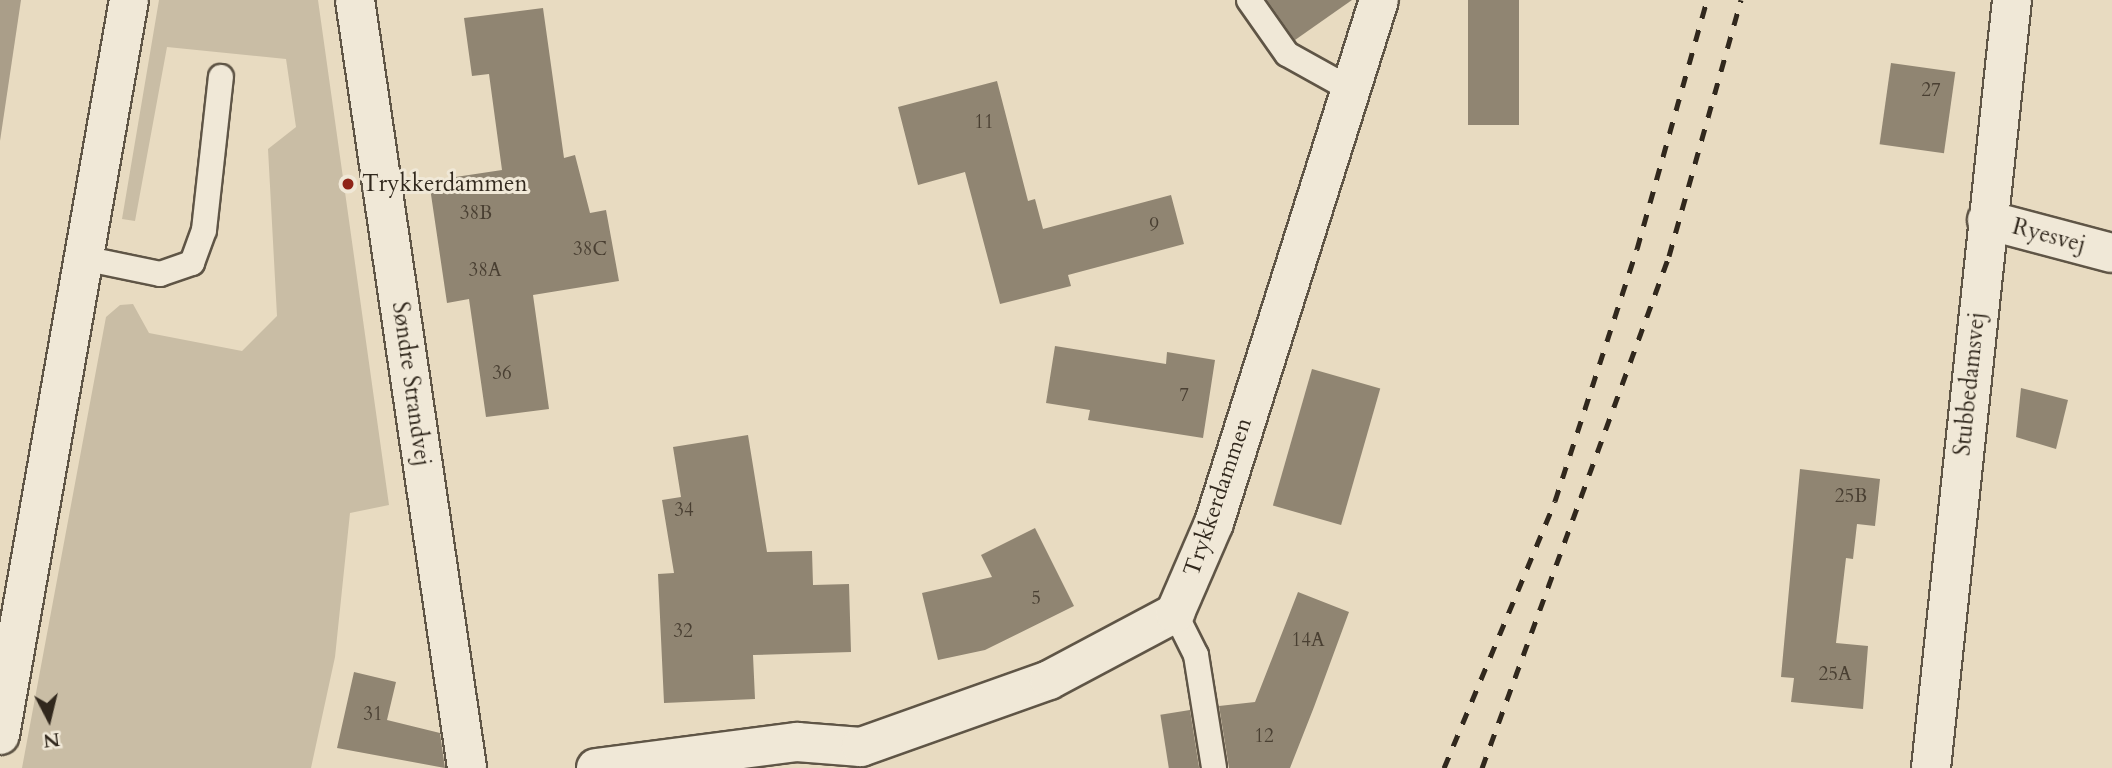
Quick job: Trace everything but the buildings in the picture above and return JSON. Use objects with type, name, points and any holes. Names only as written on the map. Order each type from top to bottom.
[{"type":"street","points":[[0,734],[129,0]]},
{"type":"street","name":"Søndre Strandvej","points":[[355,0],[467,768]]},
{"type":"street","name":"Trykkerdammen","points":[[1175,613],[1214,523],[1348,88],[1379,0]]},
{"type":"street","name":"Stubbedamsvej","points":[[1931,768],[2012,0]]},
{"type":"street","name":"Ryesvej","points":[[1987,220],[2112,253]]},
{"type":"street","points":[[596,768],[797,742],[861,747],[1049,680],[1175,613]]},
{"type":"lane","points":[[1249,0],[1287,54],[1348,88]]},
{"type":"lane","points":[[83,258],[160,274],[192,263],[204,230],[220,77]]},
{"type":"lane","points":[[1175,613],[1196,655],[1214,768]]},
{"type":"shaded area","points":[[0,0],[21,0],[0,141]]},
{"type":"shaded area","points":[[159,0],[318,0],[389,505],[350,513],[335,657],[311,768],[22,768],[106,317],[120,305],[133,304],[149,333],[242,351],[277,316],[268,149],[296,127],[286,59],[167,47],[135,221],[122,219]]},
{"type":"railway","points":[[1444,768],[1555,501],[1637,249],[1707,0]]},
{"type":"railway","points":[[1482,768],[1669,256],[1741,0]]},
{"type":"place","name":"Trykkerdammen","points":[[348,184]]}]
